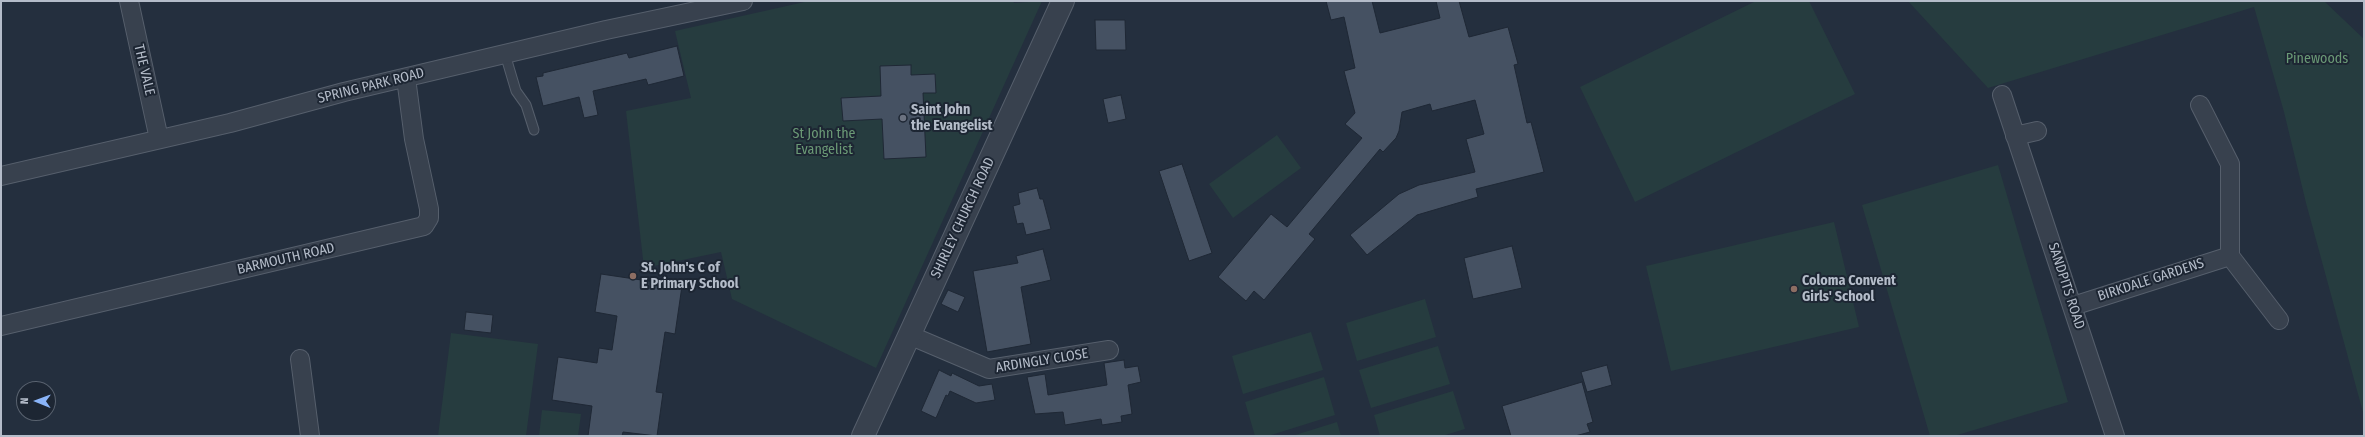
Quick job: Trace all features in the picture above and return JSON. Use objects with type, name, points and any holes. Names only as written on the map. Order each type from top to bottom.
[{"type":"street","name":"THE VALE","points":[[128,1],[159,139]]},
{"type":"street","name":"SPRING PARK ROAD","points":[[1,176],[159,139],[505,54],[678,8],[743,1]]},
{"type":"street","name":"SHIRLEY CHURCH ROAD","points":[[863,436],[1062,1]]},
{"type":"street","name":"BARMOUTH ROAD","points":[[1,326],[424,226],[428,218],[429,209],[414,139],[406,78]]},
{"type":"street","name":"SANDPITS ROAD","points":[[2002,95],[2115,436]]},
{"type":"street","points":[[2200,105],[2230,164],[2230,256],[2279,320]]},
{"type":"street","points":[[2016,136],[2037,131]]},
{"type":"street","name":"BIRKDALE GARDENS","points":[[2073,306],[2230,256]]},
{"type":"street","name":"ARDINGLY CLOSE","points":[[909,335],[989,369],[1109,350]]},
{"type":"street","points":[[300,359],[310,436]]},
{"type":"lane","points":[[505,54],[516,90],[526,105],[534,130]]},
{"type":"green space","name":"St John the Evangelist","points":[[809,1],[1013,1],[1014,3],[1042,1],[876,368],[732,299],[721,252],[644,268],[626,111],[691,98],[675,31]]},
{"type":"green space","points":[[1756,1],[1809,1],[1855,94],[1635,202],[1580,87]]},
{"type":"green space","name":"Pinewoods","points":[[1908,1],[2324,1],[2364,39],[2364,416],[2306,203],[2284,112],[2254,7],[1988,88]]},
{"type":"green space","points":[[1277,135],[1301,168],[1233,218],[1209,184]]},
{"type":"green space","points":[[1998,165],[2068,402],[1954,436],[1930,436],[1862,205]]},
{"type":"green space","points":[[1834,222],[1859,327],[1671,371],[1646,266]]},
{"type":"green space","points":[[1425,299],[1436,337],[1357,361],[1346,323]]},
{"type":"green space","points":[[1311,332],[1323,370],[1243,394],[1232,356]]},
{"type":"green space","points":[[451,333],[538,344],[526,436],[438,436]]},
{"type":"green space","points":[[1438,346],[1450,384],[1371,408],[1359,370]]},
{"type":"green space","points":[[1324,377],[1335,415],[1268,436],[1255,436],[1245,402]]},
{"type":"green space","points":[[1453,391],[1465,429],[1442,436],[1380,436],[1374,415]]},
{"type":"green space","points":[[542,410],[581,414],[578,436],[539,436]]},
{"type":"green space","points":[[1337,422],[1341,436],[1292,436]]},
{"type":"building","points":[[1326,1],[1372,1],[1380,33],[1440,18],[1436,1],[1459,1],[1469,37],[1508,27],[1518,64],[1514,65],[1527,123],[1531,122],[1544,172],[1476,189],[1478,197],[1417,215],[1367,255],[1350,235],[1399,194],[1419,185],[1475,172],[1466,139],[1484,134],[1475,100],[1432,111],[1430,104],[1402,112],[1399,131],[1396,138],[1383,152],[1380,149],[1309,234],[1315,239],[1264,300],[1254,291],[1246,301],[1218,277],[1271,214],[1287,227],[1362,138],[1345,124],[1355,113],[1344,71],[1355,68],[1344,17],[1331,20]]},
{"type":"building","points":[[1095,20],[1125,20],[1126,50],[1096,50]]},
{"type":"building","points":[[677,46],[684,76],[648,85],[646,79],[593,91],[598,115],[584,118],[579,97],[543,106],[536,77],[543,76],[543,73],[627,53],[629,58]]},
{"type":"building","name":"Saint John the Evangelist","points":[[911,65],[911,75],[935,74],[936,93],[923,93],[926,157],[884,159],[882,119],[843,121],[841,98],[881,96],[880,66]]},
{"type":"building","points":[[1121,95],[1126,119],[1108,123],[1103,99]]},
{"type":"building","points":[[1182,164],[1212,253],[1189,261],[1159,171]]},
{"type":"building","points":[[1037,188],[1040,199],[1043,199],[1051,229],[1026,235],[1023,223],[1017,224],[1013,206],[1020,204],[1018,193]]},
{"type":"building","points":[[1512,246],[1522,288],[1473,299],[1464,258]]},
{"type":"building","points":[[1043,249],[1051,280],[1021,287],[1031,344],[987,352],[973,271],[1018,263],[1016,256]]},
{"type":"building","points":[[601,274],[682,286],[675,334],[665,332],[656,392],[663,393],[657,436],[623,432],[622,436],[588,436],[592,406],[552,400],[558,357],[597,363],[599,348],[612,350],[617,316],[595,312]]},
{"type":"building","points":[[948,290],[965,297],[958,312],[941,304]]},
{"type":"building","points":[[466,312],[493,315],[491,333],[464,330]]},
{"type":"building","points":[[1124,360],[1125,368],[1138,366],[1141,382],[1128,385],[1132,414],[1121,416],[1122,422],[1102,425],[1101,419],[1065,425],[1063,412],[1035,414],[1027,377],[1045,374],[1048,395],[1107,385],[1104,363]]},
{"type":"building","points":[[1607,365],[1612,385],[1587,392],[1581,372]]},
{"type":"building","points":[[939,370],[951,376],[952,373],[979,386],[992,384],[995,400],[976,403],[950,391],[948,396],[946,395],[936,418],[921,411]]},
{"type":"building","points":[[1582,382],[1593,422],[1587,424],[1590,432],[1575,436],[1511,436],[1502,406]]},
{"type":"place","name":"Saint John the Evangelist","points":[[903,118]]},
{"type":"place","name":"St. John's C of E Primary School","points":[[633,276]]},
{"type":"place","name":"Coloma Convent Girls' School","points":[[1794,289]]}]
